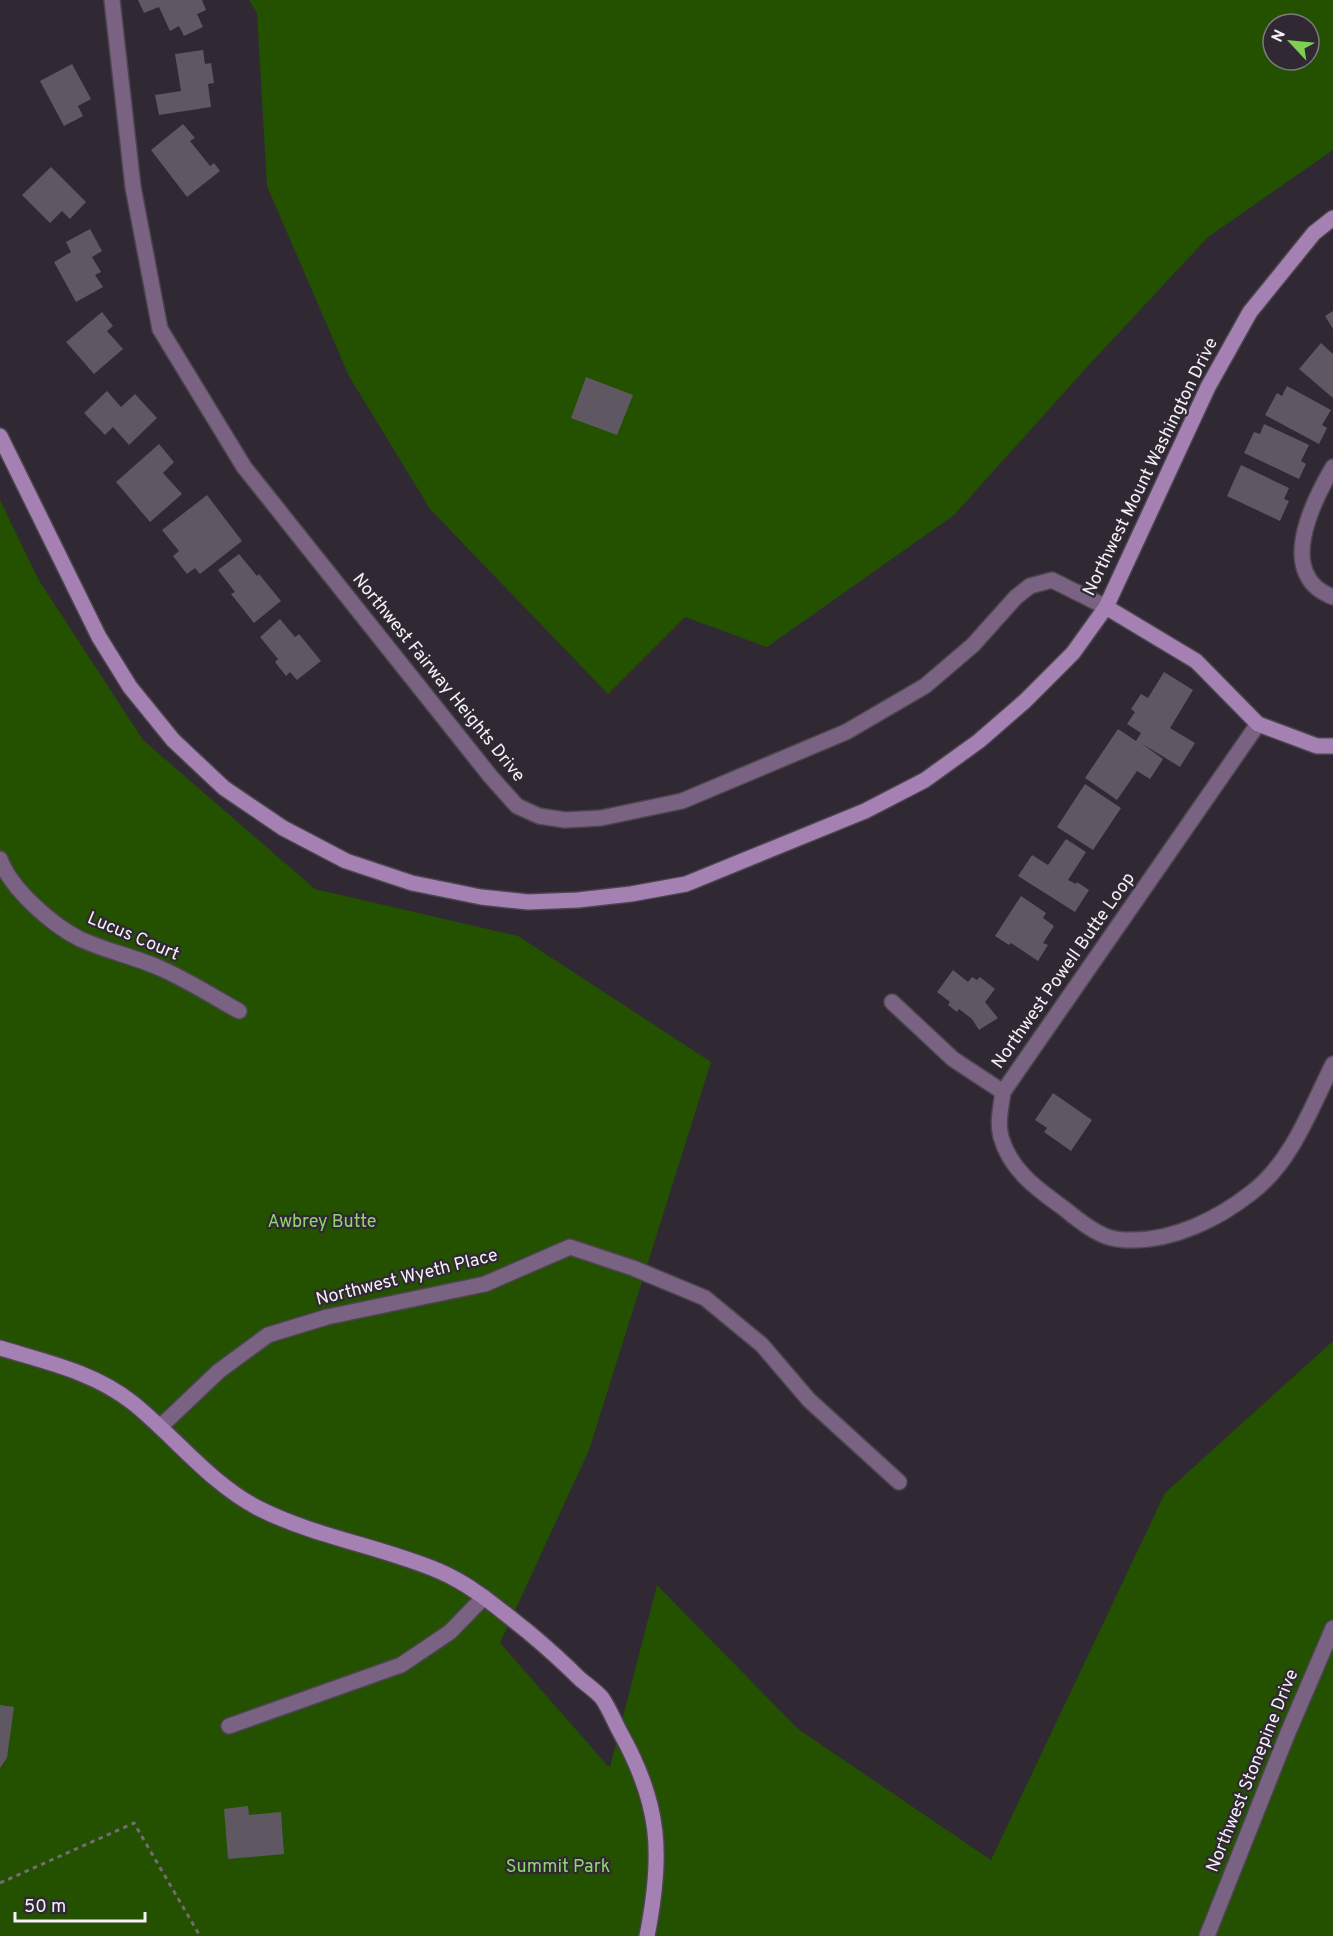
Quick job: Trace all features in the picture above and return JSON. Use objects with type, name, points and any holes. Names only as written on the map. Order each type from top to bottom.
[{"type":"main road","name":"Northwest Mount Washington Drive","points":[[0,436],[99,637],[130,687],[173,740],[224,788],[283,828],[346,861],[412,883],[481,897],[528,902],[578,900],[631,894],[686,884],[865,811],[925,780],[979,741],[1026,701],[1073,653],[1106,607],[1208,387],[1250,312],[1314,233],[1333,218]]},
{"type":"main road","points":[[1106,607],[1196,661],[1258,724],[1317,746],[1333,746]]},
{"type":"main road","points":[[0,1348],[69,1369],[99,1381],[131,1401],[220,1482],[256,1507],[309,1529],[393,1553],[442,1572],[484,1597],[544,1645],[602,1699],[638,1763],[651,1805],[658,1862],[654,1904],[647,1936]]},
{"type":"street","name":"Northwest Fairway Heights Drive","points":[[112,0],[133,187],[160,328],[244,467],[491,777],[517,806],[539,816],[565,820],[601,818],[682,801],[846,732],[925,686],[973,645],[1016,597],[1030,586],[1052,580],[1106,607]]},
{"type":"street","points":[[1333,467],[1325,480],[1302,541],[1302,562],[1308,578],[1319,591],[1333,597]]},
{"type":"street","name":"Northwest Powell Butte Loop","points":[[1258,724],[1003,1092],[999,1120],[1001,1137],[1011,1161],[1028,1182],[1084,1224],[1108,1237],[1130,1240],[1155,1238],[1192,1227],[1227,1210],[1260,1185],[1274,1171],[1300,1132],[1333,1064]]},
{"type":"street","name":"Lucus Court","points":[[0,859],[16,884],[46,916],[80,938],[163,969],[239,1011]]},
{"type":"street","points":[[892,1002],[953,1059],[1003,1092]]},
{"type":"street","name":"Northwest Wyeth Place","points":[[160,1426],[219,1371],[268,1335],[327,1317],[485,1284],[570,1247],[633,1268],[705,1298],[762,1345],[809,1400],[899,1482]]},
{"type":"street","points":[[229,1726],[401,1665],[450,1632],[484,1597]]},
{"type":"street","name":"Northwest Stonepine Drive","points":[[1214,1934],[1287,1735],[1333,1628]]},
{"type":"path","points":[[0,1883],[134,1823],[200,1936]]},
{"type":"green space","points":[[249,0],[1333,0],[1333,150],[1208,237],[954,515],[767,647],[685,617],[608,694],[430,509],[349,376],[267,186],[257,13]]},
{"type":"green space","name":"Awbrey Butte","points":[[0,500],[38,579],[143,740],[315,889],[518,936],[711,1062],[589,1450],[500,1643],[607,1765],[600,1769],[608,1765],[610,1767],[657,1585],[798,1729],[991,1860],[1165,1493],[1333,1341],[1333,1936],[0,1936]]},
{"type":"building","points":[[138,0],[202,0],[206,10],[197,14],[203,27],[184,36],[179,26],[170,31],[159,7],[144,13]]},
{"type":"building","points":[[203,50],[205,64],[211,63],[214,83],[208,84],[211,107],[159,115],[155,95],[181,91],[175,54]]},
{"type":"building","points":[[72,64],[91,99],[78,106],[83,116],[64,126],[40,81]]},
{"type":"building","points":[[183,124],[195,138],[190,141],[210,166],[214,163],[220,171],[187,197],[151,150]]},
{"type":"building","points":[[51,167],[86,202],[70,219],[62,211],[50,223],[22,195]]},
{"type":"building","points":[[90,229],[102,251],[92,257],[101,272],[95,275],[103,287],[76,302],[54,262],[71,252],[66,242]]},
{"type":"building","points":[[1333,311],[1333,329],[1325,316]]},
{"type":"building","points":[[102,312],[113,326],[107,331],[123,349],[94,374],[66,342]]},
{"type":"building","points":[[1321,343],[1333,354],[1333,398],[1299,369]]},
{"type":"building","points":[[586,377],[633,395],[617,435],[571,418]]},
{"type":"building","points":[[1287,386],[1331,410],[1322,425],[1327,428],[1319,444],[1265,415],[1277,393],[1282,396]]},
{"type":"building","points":[[107,391],[121,407],[135,394],[157,418],[129,445],[113,427],[105,435],[84,413]]},
{"type":"building","points":[[1264,424],[1309,445],[1301,461],[1306,464],[1299,479],[1244,453],[1254,432],[1260,434]]},
{"type":"building","points":[[159,444],[174,462],[163,473],[182,494],[150,522],[116,482]]},
{"type":"building","points":[[1241,465],[1289,488],[1284,499],[1289,501],[1280,521],[1227,496]]},
{"type":"building","points":[[207,495],[242,541],[200,574],[195,568],[187,574],[173,556],[179,551],[162,530]]},
{"type":"building","points":[[239,554],[281,601],[254,623],[231,594],[235,592],[218,570]]},
{"type":"building","points":[[280,619],[295,637],[299,634],[321,661],[297,680],[290,672],[286,676],[275,662],[278,659],[260,637]]},
{"type":"building","points":[[1164,672],[1193,690],[1170,728],[1195,743],[1180,767],[1141,743],[1163,759],[1150,779],[1137,771],[1117,800],[1085,778],[1118,729],[1136,741],[1141,733],[1127,724],[1135,712],[1131,709],[1141,694],[1148,698]]},
{"type":"building","points":[[1085,784],[1121,808],[1093,850],[1057,827]]},
{"type":"building","points":[[1066,839],[1086,852],[1068,880],[1076,884],[1077,882],[1089,890],[1075,912],[1018,876],[1032,855],[1048,865]]},
{"type":"building","points":[[1021,896],[1046,913],[1043,918],[1054,926],[1043,943],[1048,945],[1038,961],[1011,943],[1009,945],[995,936]]},
{"type":"building","points":[[953,970],[968,982],[972,977],[977,980],[980,977],[995,989],[985,1002],[998,1018],[979,1030],[972,1019],[959,1009],[957,1012],[948,1005],[950,1002],[937,992]]},
{"type":"building","points":[[1053,1093],[1092,1120],[1071,1151],[1044,1132],[1047,1128],[1035,1120]]},
{"type":"building","points":[[0,1705],[14,1707],[7,1758],[0,1768]]},
{"type":"building","points":[[248,1806],[249,1815],[281,1812],[284,1854],[228,1859],[224,1809]]},
{"type":"park label","name":"Summit Park","points":[[558,1867]]}]
